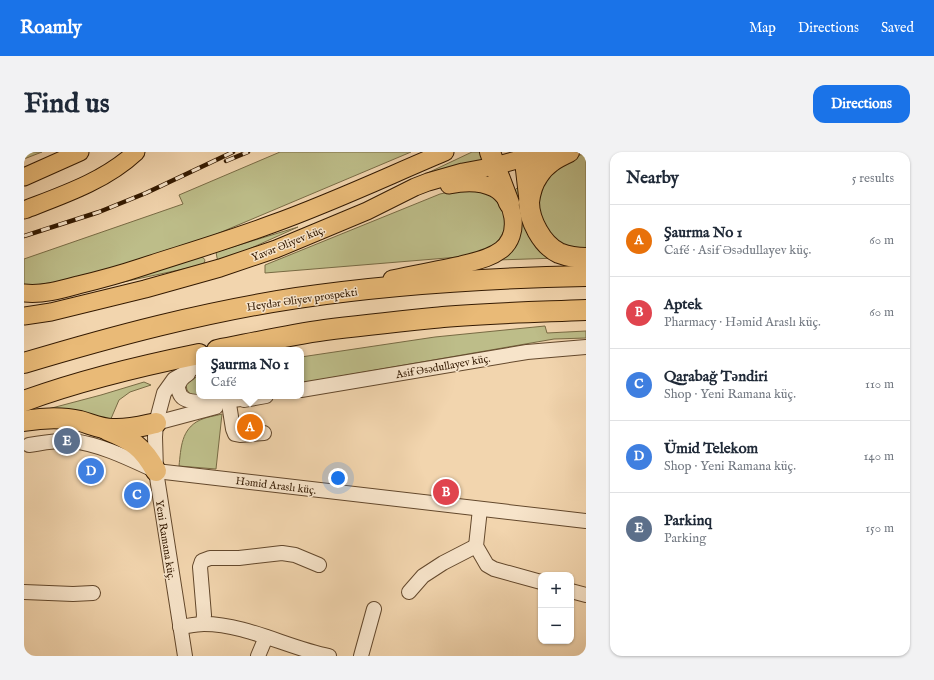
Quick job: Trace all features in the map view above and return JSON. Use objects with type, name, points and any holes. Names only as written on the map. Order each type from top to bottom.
[{"type":"highway","points":[[529,202],[533,185],[540,173],[550,162],[569,152]]},
{"type":"highway","points":[[525,155],[531,215],[543,240],[559,253],[586,258]]},
{"type":"highway","points":[[492,159],[510,204]]},
{"type":"highway","name":"Heydər Əliyev prospekti","points":[[24,363],[123,334],[214,313],[297,298],[393,286],[445,282],[586,276]]},
{"type":"highway","points":[[232,347],[324,330],[444,317],[586,310]]},
{"type":"highway","points":[[24,401],[97,378],[196,355]]},
{"type":"highway","points":[[24,421],[66,419],[100,427],[120,435],[140,448],[149,458],[156,471]]},
{"type":"highway","points":[[100,427],[121,429],[156,423]]},
{"type":"main road","points":[[24,177],[80,152]]},
{"type":"main road","points":[[24,210],[88,184],[110,172],[136,152]]},
{"type":"main road","points":[[24,294],[41,293],[66,288],[123,273],[272,224],[445,152]]},
{"type":"main road","name":"Yavər Əliyev küç.","points":[[24,316],[51,312],[169,283],[220,268],[283,246],[367,211],[415,187],[456,174],[492,159],[545,152]]},
{"type":"main road","points":[[24,181],[48,166]]},
{"type":"main road","points":[[297,298],[450,268],[484,259],[494,255],[502,249],[512,232],[513,224],[510,204],[501,193],[494,188],[485,185],[470,183],[452,185],[427,191],[367,211]]},
{"type":"main road","points":[[24,201],[31,204],[40,203],[65,194]]},
{"type":"main road","points":[[158,262],[198,252],[206,252],[209,254],[211,264],[205,269],[169,283]]},
{"type":"street","points":[[253,347],[289,336]]},
{"type":"street","name":"Asif Əsədullayev küç.","points":[[304,389],[527,352],[586,347]]},
{"type":"street","points":[[196,367],[185,376],[179,384],[178,389],[182,398],[192,402],[237,399]]},
{"type":"street","name":"Yeni Ramana küç.","points":[[185,656],[156,471],[155,445],[156,423],[164,393],[174,379],[196,367]]},
{"type":"street","points":[[156,423],[250,399]]},
{"type":"street","points":[[229,404],[233,429],[236,434],[264,433]]},
{"type":"street","name":"Həmid Araslı küç.","points":[[28,445],[73,441],[89,444],[112,452],[156,471],[586,521]]},
{"type":"street","points":[[480,509],[476,546],[488,565],[494,569],[538,581]]},
{"type":"street","points":[[409,592],[424,576],[443,563],[476,546]]},
{"type":"street","points":[[203,624],[204,614],[200,567],[202,561],[210,558],[239,558],[282,554],[295,555],[319,565]]},
{"type":"street","points":[[574,591],[586,595]]},
{"type":"street","points":[[24,592],[73,594],[93,593]]},
{"type":"street","points":[[361,656],[374,609]]},
{"type":"street","points":[[180,628],[203,624],[232,627],[266,637],[301,652],[329,656]]},
{"type":"street","points":[[258,656],[266,637]]},
{"type":"green space","points":[[24,152],[42,152],[24,159]]},
{"type":"green space","points":[[280,152],[411,152],[212,236],[77,279],[35,285],[24,285],[24,259],[183,204],[179,195]]},
{"type":"green space","points":[[472,152],[483,152],[488,163],[419,177]]},
{"type":"green space","points":[[586,154],[586,254],[563,249],[536,214],[538,185],[573,156]]},
{"type":"green space","points":[[473,188],[495,195],[506,217],[505,229],[497,243],[489,251],[471,256],[265,273],[265,265],[440,194]]},
{"type":"green space","points":[[517,188],[522,189],[558,258],[497,260],[515,190]]},
{"type":"green space","points":[[298,227],[218,263],[216,252]]},
{"type":"green space","points":[[199,257],[205,260],[202,265],[109,285]]},
{"type":"green space","points":[[545,326],[547,333],[586,331],[586,338],[554,339],[304,382],[304,357],[435,337]]},
{"type":"green space","points":[[196,377],[196,396],[191,395],[187,390],[186,385],[190,380]]},
{"type":"green space","points":[[144,382],[151,385],[130,392],[119,400],[110,421],[48,409],[101,395]]},
{"type":"green space","points":[[222,414],[216,469],[179,466],[183,440],[189,428],[200,420]]},
{"type":"railway","points":[[24,236],[99,212],[146,193],[233,152]]},
{"type":"railway","points":[[226,161],[248,152]]},
{"type":"place","name":"Şaurma No 1","points":[[250,427]]},
{"type":"place","name":"Parkinq","points":[[67,441]]},
{"type":"place","name":"Ümid Telekom","points":[[91,471]]},
{"type":"place","name":"Aptek","points":[[446,492]]},
{"type":"place","name":"Qarabağ Təndiri","points":[[137,495]]}]
